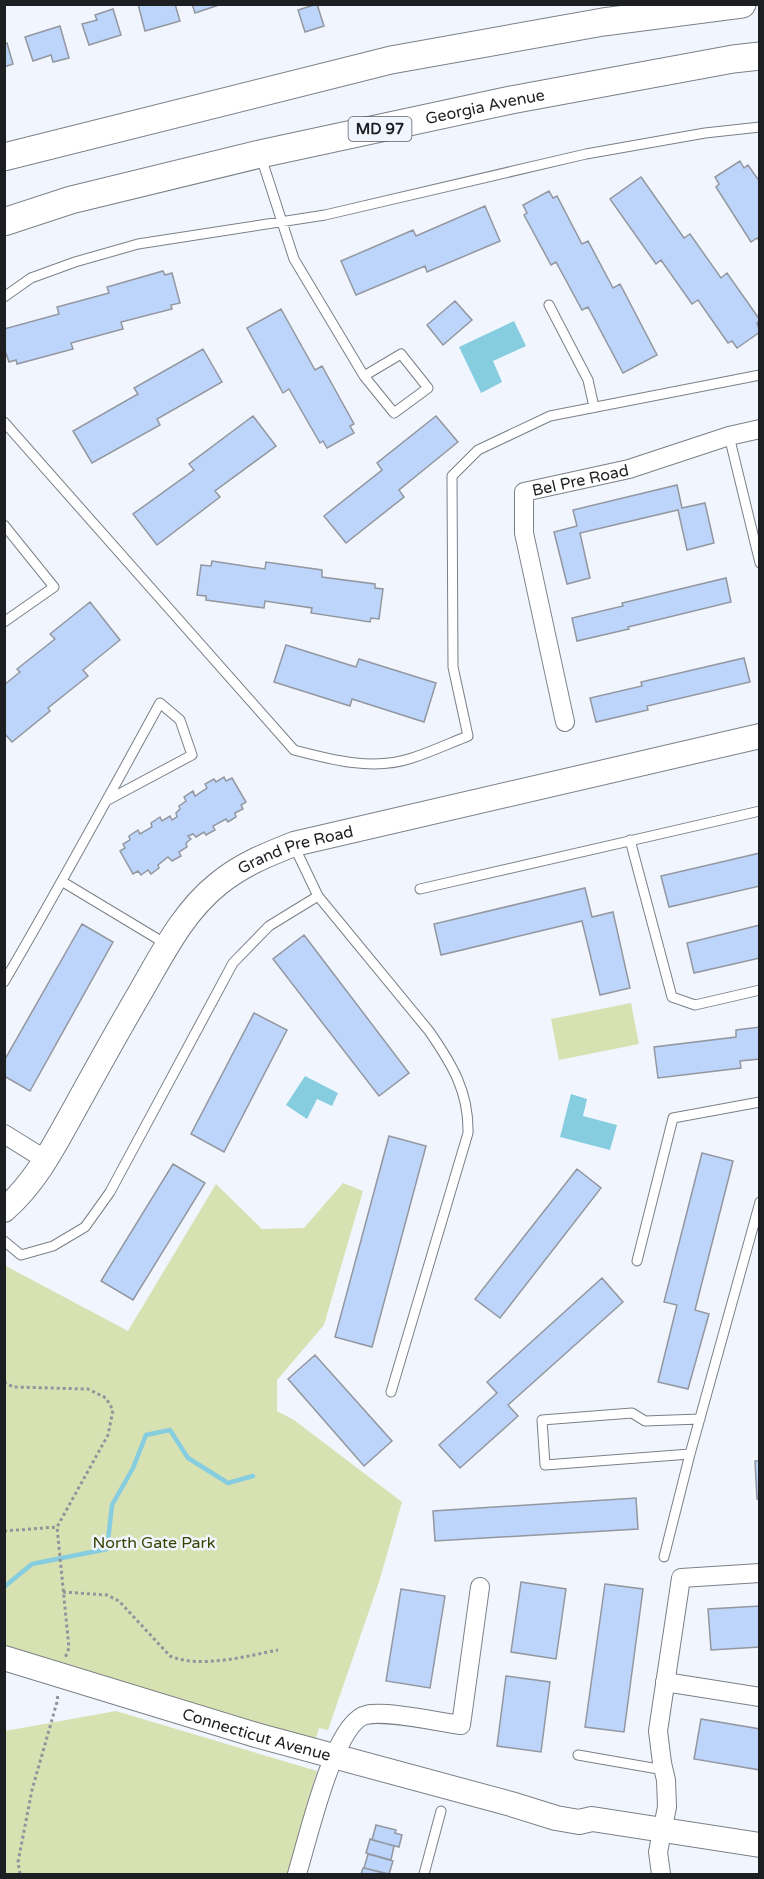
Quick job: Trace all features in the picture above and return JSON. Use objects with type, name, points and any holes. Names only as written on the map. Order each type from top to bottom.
[{"type":"main road","points":[[4,157],[391,60],[603,22],[730,6]]},
{"type":"main road","name":"Georgia Avenue","points":[[4,222],[71,200],[260,154],[512,100],[754,57]]},
{"type":"street","name":"Bel Pre Road","points":[[565,722],[524,533],[524,492],[628,470],[729,436],[759,429]]},
{"type":"street","name":"Grand Pre Road","points":[[4,1210],[25,1190],[46,1160],[167,945],[190,910],[217,884],[247,863],[294,844],[759,736]]},
{"type":"street","points":[[4,1134],[46,1160]]},
{"type":"street","points":[[661,1875],[658,1852],[667,1807],[666,1780],[658,1731],[681,1578],[759,1573]]},
{"type":"street","points":[[297,1875],[332,1756],[351,1724],[363,1715],[379,1714],[461,1725],[480,1587]]},
{"type":"street","name":"Connecticut Avenue","points":[[4,1658],[332,1756],[511,1804],[560,1805],[580,1811],[592,1818],[759,1845]]},
{"type":"street","points":[[665,1682],[759,1697]]},
{"type":"lane","points":[[4,297],[31,278],[75,262],[138,244],[284,223],[585,154],[705,133],[759,127]]},
{"type":"lane","points":[[260,154],[294,259],[364,376],[394,413],[428,388],[401,354],[364,376]]},
{"type":"lane","points":[[549,305],[588,380],[594,407]]},
{"type":"lane","points":[[4,422],[294,750],[333,761],[376,764],[411,759],[468,736],[453,668],[452,476],[478,450],[550,416],[759,375]]},
{"type":"lane","points":[[729,436],[759,563]]},
{"type":"lane","points":[[4,525],[54,587],[4,622]]},
{"type":"lane","points":[[4,982],[63,882],[106,801],[160,703],[180,720],[192,755],[106,801]]},
{"type":"lane","points":[[420,889],[759,811]]},
{"type":"lane","points":[[630,840],[672,997],[695,1005],[759,990]]},
{"type":"lane","points":[[294,844],[318,896],[439,1045],[464,1092],[469,1112],[468,1133],[391,1392]]},
{"type":"lane","points":[[63,882],[167,945]]},
{"type":"lane","points":[[4,1241],[21,1255],[53,1246],[85,1227],[110,1192],[233,963],[269,926],[318,896]]},
{"type":"lane","points":[[637,1261],[673,1118],[759,1102]]},
{"type":"lane","points":[[664,1557],[688,1454],[700,1419],[759,1202]]},
{"type":"lane","points":[[688,1454],[545,1465],[542,1420],[632,1413],[645,1421],[700,1419]]},
{"type":"lane","points":[[578,1755],[664,1770]]},
{"type":"lane","points":[[424,1875],[441,1811]]},
{"type":"path","points":[[4,1382],[13,1387],[88,1389],[106,1398],[113,1410],[108,1435],[57,1527],[69,1648],[58,1674],[57,1702],[32,1790],[18,1862],[21,1875]]},
{"type":"path","points":[[4,1531],[57,1527]]},
{"type":"path","points":[[63,1592],[107,1595],[119,1601],[170,1656],[179,1660],[212,1661],[278,1650]]},
{"type":"green space","points":[[631,1003],[639,1044],[559,1060],[551,1019]]},
{"type":"green space","name":"North Gate Park","points":[[343,1183],[363,1191],[324,1325],[277,1380],[277,1411],[294,1420],[402,1502],[379,1582],[328,1730],[319,1728],[312,1751],[5,1646],[4,1265],[128,1331],[216,1184],[262,1229],[304,1228]]},
{"type":"green space","points":[[116,1711],[317,1771],[287,1874],[5,1874],[5,1731]]},
{"type":"water","points":[[514,321],[526,346],[493,361],[502,382],[481,393],[459,347]]},
{"type":"water","points":[[305,1076],[338,1093],[332,1106],[317,1099],[307,1119],[286,1105]]},
{"type":"water","points":[[571,1094],[587,1099],[583,1116],[617,1125],[610,1150],[560,1137]]},
{"type":"building","points":[[138,4],[175,4],[180,21],[145,31]]},
{"type":"building","points":[[192,4],[222,4],[195,13]]},
{"type":"building","points":[[317,4],[324,26],[305,32],[298,10]]},
{"type":"building","points":[[113,9],[121,35],[89,45],[82,24],[97,20],[95,15]]},
{"type":"building","points":[[60,26],[69,58],[53,62],[51,55],[33,61],[25,37]]},
{"type":"building","points":[[7,43],[13,64],[4,67],[4,44]]},
{"type":"building","points":[[740,161],[744,168],[748,165],[760,182],[760,242],[757,238],[751,242],[716,187],[719,184],[715,177]]},
{"type":"building","points":[[641,177],[684,238],[690,234],[721,278],[727,273],[760,320],[757,323],[760,332],[737,348],[732,341],[728,343],[698,300],[692,304],[661,260],[656,264],[610,199]]},
{"type":"building","points":[[549,191],[553,198],[557,196],[582,244],[588,241],[613,288],[620,284],[657,355],[623,373],[588,307],[582,310],[556,262],[551,265],[524,215],[527,213],[523,205]]},
{"type":"building","points":[[485,206],[500,241],[427,272],[425,266],[356,295],[341,261],[413,230],[416,236]]},
{"type":"building","points":[[163,271],[165,275],[172,273],[180,303],[171,305],[172,309],[121,322],[123,329],[71,343],[73,349],[17,364],[16,360],[9,362],[4,348],[4,329],[59,314],[57,307],[109,293],[107,287]]},
{"type":"building","points":[[455,301],[472,320],[443,345],[427,325]]},
{"type":"building","points":[[281,309],[315,370],[322,366],[354,424],[350,426],[354,433],[327,448],[323,441],[320,443],[289,389],[283,393],[247,328]]},
{"type":"building","points":[[203,349],[222,382],[157,419],[160,425],[92,463],[73,431],[138,394],[134,388]]},
{"type":"building","points":[[253,416],[276,446],[215,491],[220,497],[157,545],[133,514],[194,470],[189,464]]},
{"type":"building","points":[[436,416],[458,442],[399,490],[404,497],[346,543],[324,516],[382,470],[377,463]]},
{"type":"building","points":[[677,485],[682,508],[705,503],[714,543],[687,550],[678,510],[580,533],[590,578],[567,584],[554,532],[577,526],[573,510]]},
{"type":"building","points":[[212,561],[265,569],[266,562],[322,570],[322,577],[375,584],[375,588],[383,589],[379,619],[371,618],[370,622],[311,613],[312,608],[265,601],[264,608],[206,600],[206,596],[197,595],[201,565],[211,566]]},
{"type":"building","points":[[726,578],[731,602],[577,641],[572,618],[623,606],[622,603]]},
{"type":"building","points":[[90,602],[120,640],[83,670],[88,676],[48,708],[50,711],[12,742],[4,733],[4,685],[20,672],[17,669],[55,639],[50,634]]},
{"type":"building","points":[[286,645],[356,667],[359,659],[436,683],[424,722],[352,699],[350,706],[274,682]]},
{"type":"building","points":[[744,658],[750,682],[647,706],[648,710],[596,722],[590,698],[642,686],[641,682]]},
{"type":"building","points":[[224,777],[226,781],[232,778],[246,802],[241,805],[243,809],[235,813],[236,817],[213,826],[215,830],[206,835],[204,832],[196,837],[193,834],[188,836],[191,839],[186,843],[187,847],[179,852],[181,856],[172,861],[168,857],[151,874],[148,870],[141,875],[138,871],[133,874],[120,851],[125,848],[123,844],[130,840],[129,836],[138,830],[140,834],[152,827],[151,823],[160,817],[162,821],[170,816],[172,820],[177,817],[179,806],[186,801],[184,797],[193,791],[195,796],[207,788],[205,784],[214,779],[216,782]]},
{"type":"building","points":[[760,853],[760,886],[669,907],[661,876]]},
{"type":"building","points":[[585,888],[592,917],[613,912],[630,988],[600,995],[582,921],[441,955],[434,924]]},
{"type":"building","points":[[82,924],[113,942],[30,1091],[4,1076],[4,1061]]},
{"type":"building","points":[[760,925],[760,958],[694,973],[687,943]]},
{"type":"building","points":[[304,935],[409,1073],[379,1096],[273,959]]},
{"type":"building","points":[[254,1013],[287,1030],[224,1152],[191,1134]]},
{"type":"building","points":[[760,1027],[760,1059],[740,1061],[741,1068],[658,1078],[654,1047],[736,1037],[736,1030]]},
{"type":"building","points":[[389,1136],[426,1146],[372,1347],[335,1337]]},
{"type":"building","points":[[702,1153],[733,1161],[695,1310],[709,1314],[688,1389],[658,1382],[677,1305],[664,1302]]},
{"type":"building","points":[[173,1164],[205,1183],[133,1300],[101,1281]]},
{"type":"building","points":[[577,1169],[601,1188],[500,1318],[475,1299]]},
{"type":"building","points":[[602,1278],[623,1302],[508,1405],[518,1416],[460,1468],[439,1445],[497,1393],[487,1382]]},
{"type":"building","points":[[315,1355],[392,1441],[364,1466],[288,1379]]},
{"type":"building","points":[[755,1461],[760,1461],[760,1499],[757,1499]]},
{"type":"building","points":[[636,1498],[638,1529],[435,1541],[433,1511]]},
{"type":"building","points":[[521,1582],[566,1589],[556,1659],[511,1652]]},
{"type":"building","points":[[605,1584],[643,1589],[624,1732],[585,1727]]},
{"type":"building","points":[[401,1589],[445,1596],[430,1688],[386,1681]]},
{"type":"building","points":[[760,1606],[760,1647],[711,1650],[708,1609]]},
{"type":"building","points":[[506,1676],[550,1682],[541,1752],[497,1746]]},
{"type":"building","points":[[701,1719],[760,1729],[760,1770],[694,1759]]},
{"type":"building","points":[[376,1825],[396,1830],[395,1833],[402,1835],[399,1847],[372,1840]]},
{"type":"building","points":[[370,1839],[394,1846],[391,1860],[366,1853]]},
{"type":"building","points":[[368,1854],[393,1861],[389,1874],[364,1868]]},
{"type":"building","points":[[364,1868],[387,1874],[361,1874]]},
{"type":"waterway","points":[[4,1587],[32,1564],[107,1549],[112,1505],[133,1468],[146,1435],[170,1430],[188,1458],[228,1483],[253,1476]]}]
